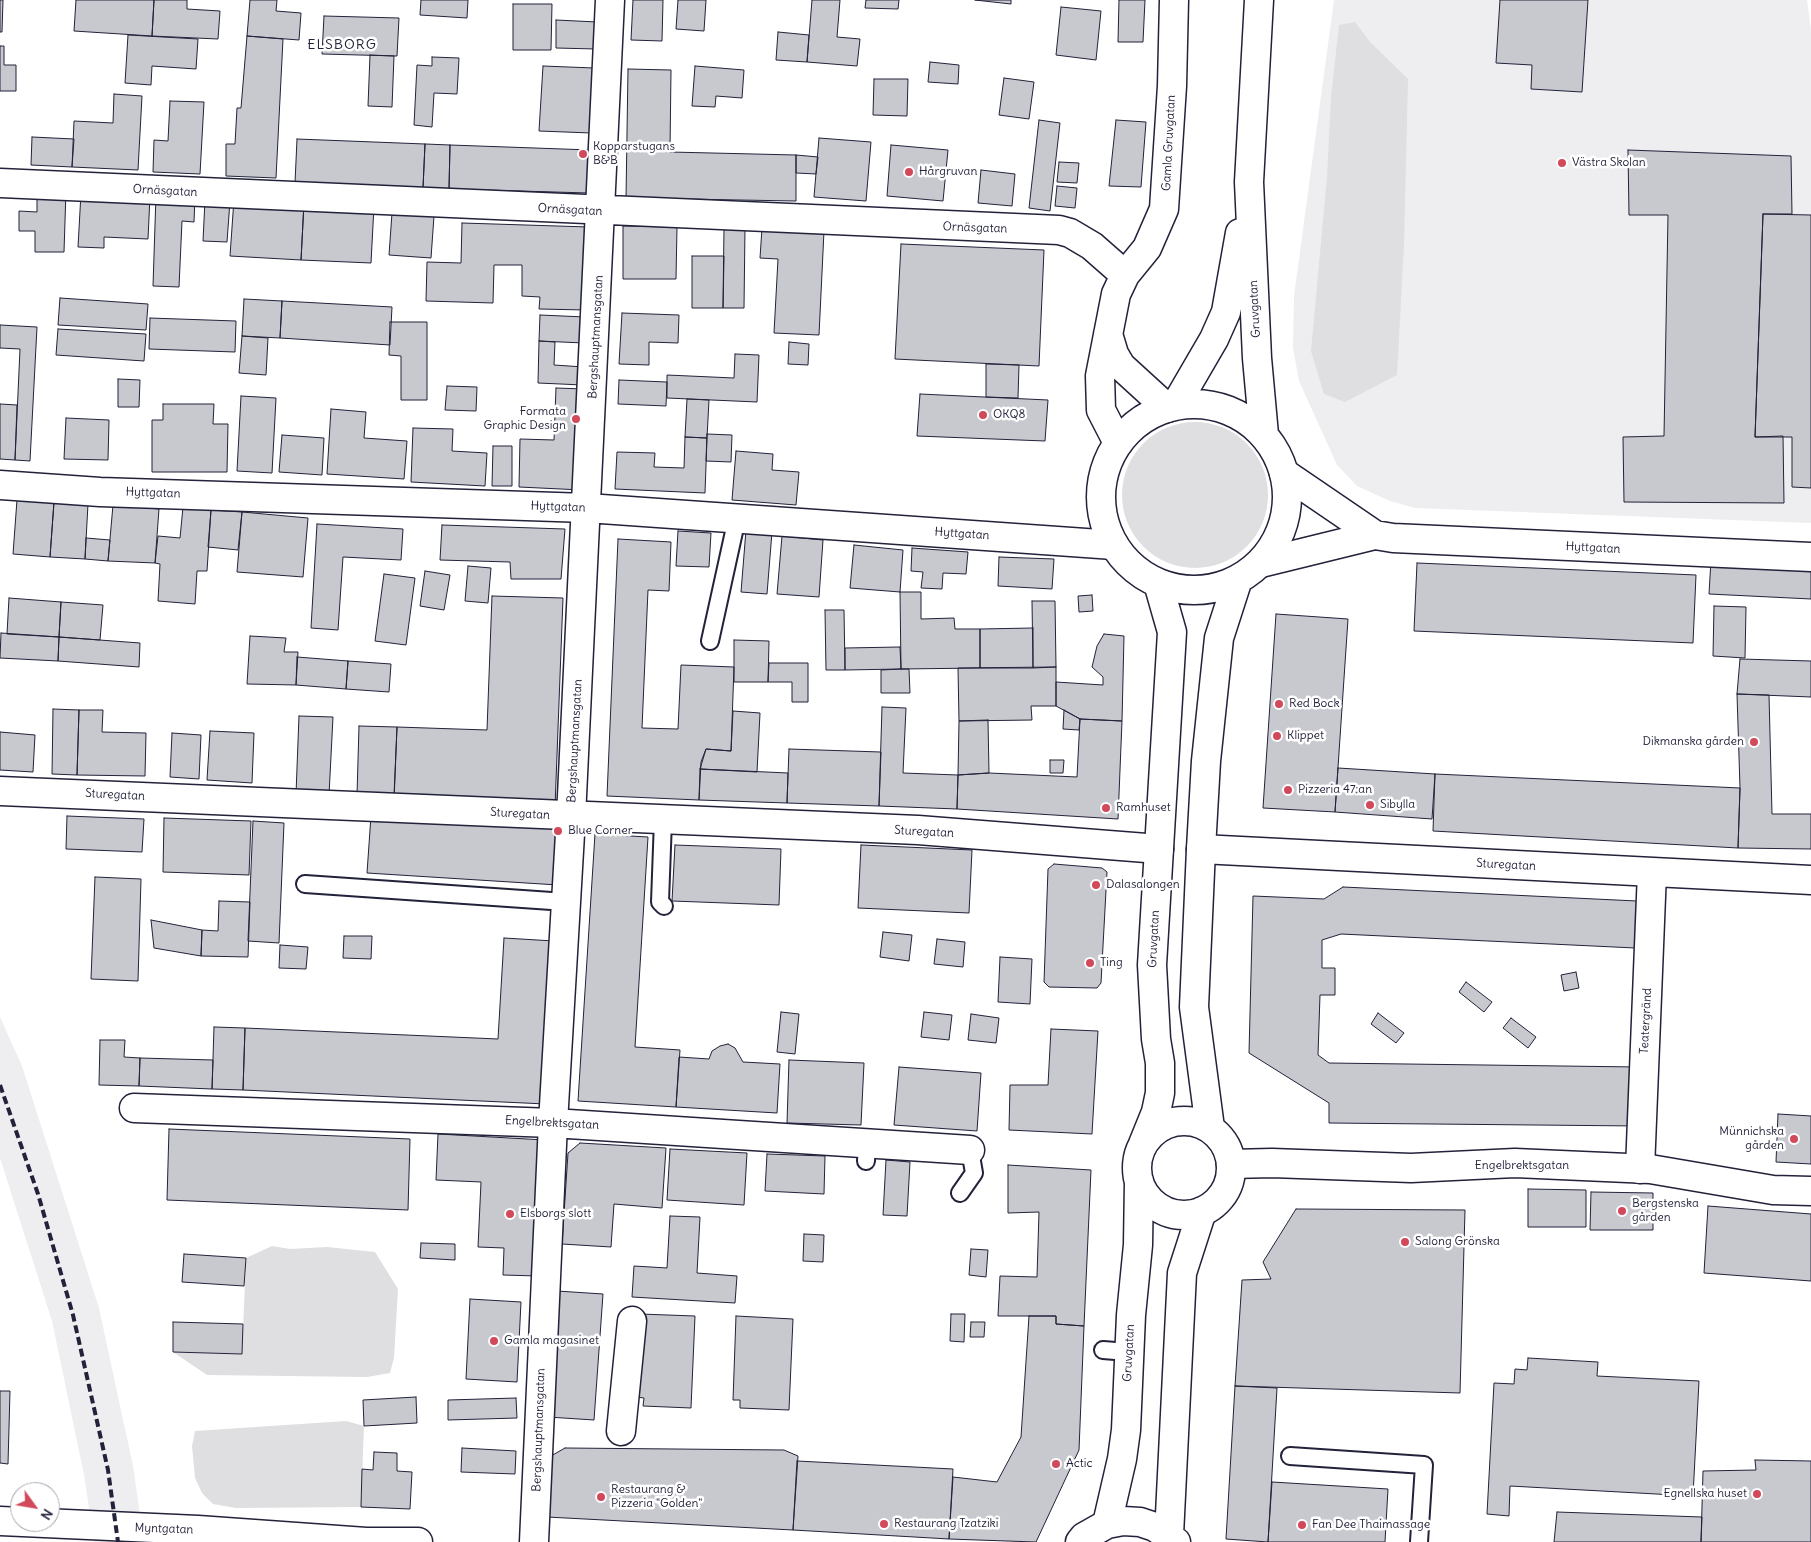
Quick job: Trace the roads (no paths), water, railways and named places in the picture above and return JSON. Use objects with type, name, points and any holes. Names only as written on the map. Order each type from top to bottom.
[{"type":"street","name":"Bergshauptmansgatan","points":[[534,1542],[553,1123],[571,817],[602,211],[610,0]]},
{"type":"street","name":"Gamla Gruvgatan","points":[[1118,443],[1102,410],[1100,376],[1116,294],[1125,275],[1147,248],[1164,209],[1172,96],[1174,0]]},
{"type":"street","name":"Gruvgatan","points":[[1259,0],[1249,182],[1257,358],[1264,435]]},
{"type":"street","name":"Gruvgatan","points":[[1171,407],[1214,338],[1226,312],[1249,182]]},
{"type":"street","name":"Ornäsgatan","points":[[0,183],[1059,230],[1070,233],[1092,246],[1125,275]]},
{"type":"street","points":[[1108,334],[1114,354],[1121,366],[1171,407]]},
{"type":"street","points":[[1208,404],[1224,408],[1246,420],[1264,435],[1276,453],[1284,473],[1287,492],[1282,530],[1273,547],[1261,563],[1238,579],[1198,590],[1158,583],[1141,574],[1126,561],[1114,545],[1106,529],[1101,494],[1109,458],[1118,443],[1144,418],[1171,407],[1208,404]]},
{"type":"street","name":"Hyttgatan","points":[[1284,473],[1375,535]]},
{"type":"street","name":"Hyttgatan","points":[[0,485],[100,492],[587,508],[1114,545]]},
{"type":"street","name":"Hyttgatan","points":[[1261,563],[1375,535],[1393,538],[1811,557]]},
{"type":"street","points":[[1210,1128],[1194,1008],[1201,849],[1206,761],[1219,638],[1238,579]]},
{"type":"street","name":"Gruvgatan","points":[[1143,1144],[1156,1112],[1160,1093],[1160,1063],[1156,1039],[1152,965],[1172,632],[1158,583]]},
{"type":"street","name":"Sturegatan","points":[[0,791],[571,817],[918,830],[1159,849]]},
{"type":"street","name":"Sturegatan","points":[[1201,849],[1811,880]]},
{"type":"street","name":"Teatergränd","points":[[1640,1169],[1652,872]]},
{"type":"street","name":"Engelbrektsgatan","points":[[134,1108],[553,1123],[867,1152],[970,1150]]},
{"type":"street","points":[[1181,1120],[1196,1122],[1210,1128],[1225,1144],[1231,1164],[1230,1179],[1224,1192],[1215,1204],[1202,1211],[1187,1215],[1171,1213],[1157,1206],[1146,1195],[1139,1181],[1137,1166],[1143,1144],[1153,1132],[1166,1124],[1181,1120]]},
{"type":"street","name":"Engelbrektsgatan","points":[[1231,1164],[1272,1163],[1411,1168],[1515,1164],[1640,1169],[1773,1190],[1811,1191]]},
{"type":"street","name":"Gruvgatan","points":[[1108,1524],[1122,1459],[1126,1430],[1116,1351],[1138,1246],[1139,1181]]},
{"type":"street","points":[[1080,1542],[1084,1537],[1108,1524],[1124,1521],[1140,1522],[1155,1527],[1173,1538],[1182,1273],[1202,1211]]},
{"type":"street","points":[[621,1431],[632,1321]]},
{"type":"street","name":"Myntgatan","points":[[0,1521],[198,1530],[366,1542],[418,1542]]},
{"type":"lane","points":[[710,641],[737,518]]},
{"type":"lane","points":[[663,820],[660,902],[664,906]]},
{"type":"lane","points":[[305,884],[566,902]]},
{"type":"lane","points":[[960,1193],[974,1173],[970,1150]]},
{"type":"lane","points":[[1290,1456],[1424,1465],[1419,1542]]},
{"type":"railway","points":[[0,1085],[38,1194],[73,1315],[108,1470],[118,1542]]},
{"type":"place","name":"Kopparstugans B&B","points":[[583,154]]},
{"type":"place","name":"Västra Skolan","points":[[1562,163]]},
{"type":"place","name":"Hårgruvan","points":[[909,172]]},
{"type":"place","name":"OKQ8","points":[[983,415]]},
{"type":"place","name":"Formata Graphic Design","points":[[576,419]]},
{"type":"place","name":"Red Bock","points":[[1279,704]]},
{"type":"place","name":"Klippet","points":[[1277,736]]},
{"type":"place","name":"Dikmanska gården","points":[[1754,742]]},
{"type":"place","name":"Pizzeria 47:an","points":[[1288,790]]},
{"type":"place","name":"Sibylla","points":[[1370,805]]},
{"type":"place","name":"Ramhuset","points":[[1106,808]]},
{"type":"place","name":"Blue Corner","points":[[558,831]]},
{"type":"place","name":"Dalasalongen","points":[[1096,885]]},
{"type":"place","name":"Ting","points":[[1090,963]]},
{"type":"place","name":"Münnichska gården","points":[[1794,1139]]},
{"type":"place","name":"Bergstenska gården","points":[[1622,1211]]},
{"type":"place","name":"Elsborgs slott","points":[[510,1214]]},
{"type":"place","name":"Salong Grönska","points":[[1405,1242]]},
{"type":"place","name":"Gamla magasinet","points":[[494,1341]]},
{"type":"place","name":"Actic","points":[[1056,1464]]},
{"type":"place","name":"Egnellska huset","points":[[1757,1494]]},
{"type":"place","name":"Restaurang & Pizzeria \"Golden\"","points":[[601,1497]]},
{"type":"place","name":"Restaurang Tzatziki","points":[[884,1524]]},
{"type":"place","name":"Fan Dee Thaimassage","points":[[1302,1525]]},
{"type":"district","name":"ELSBORG","points":[[342,45]]}]
